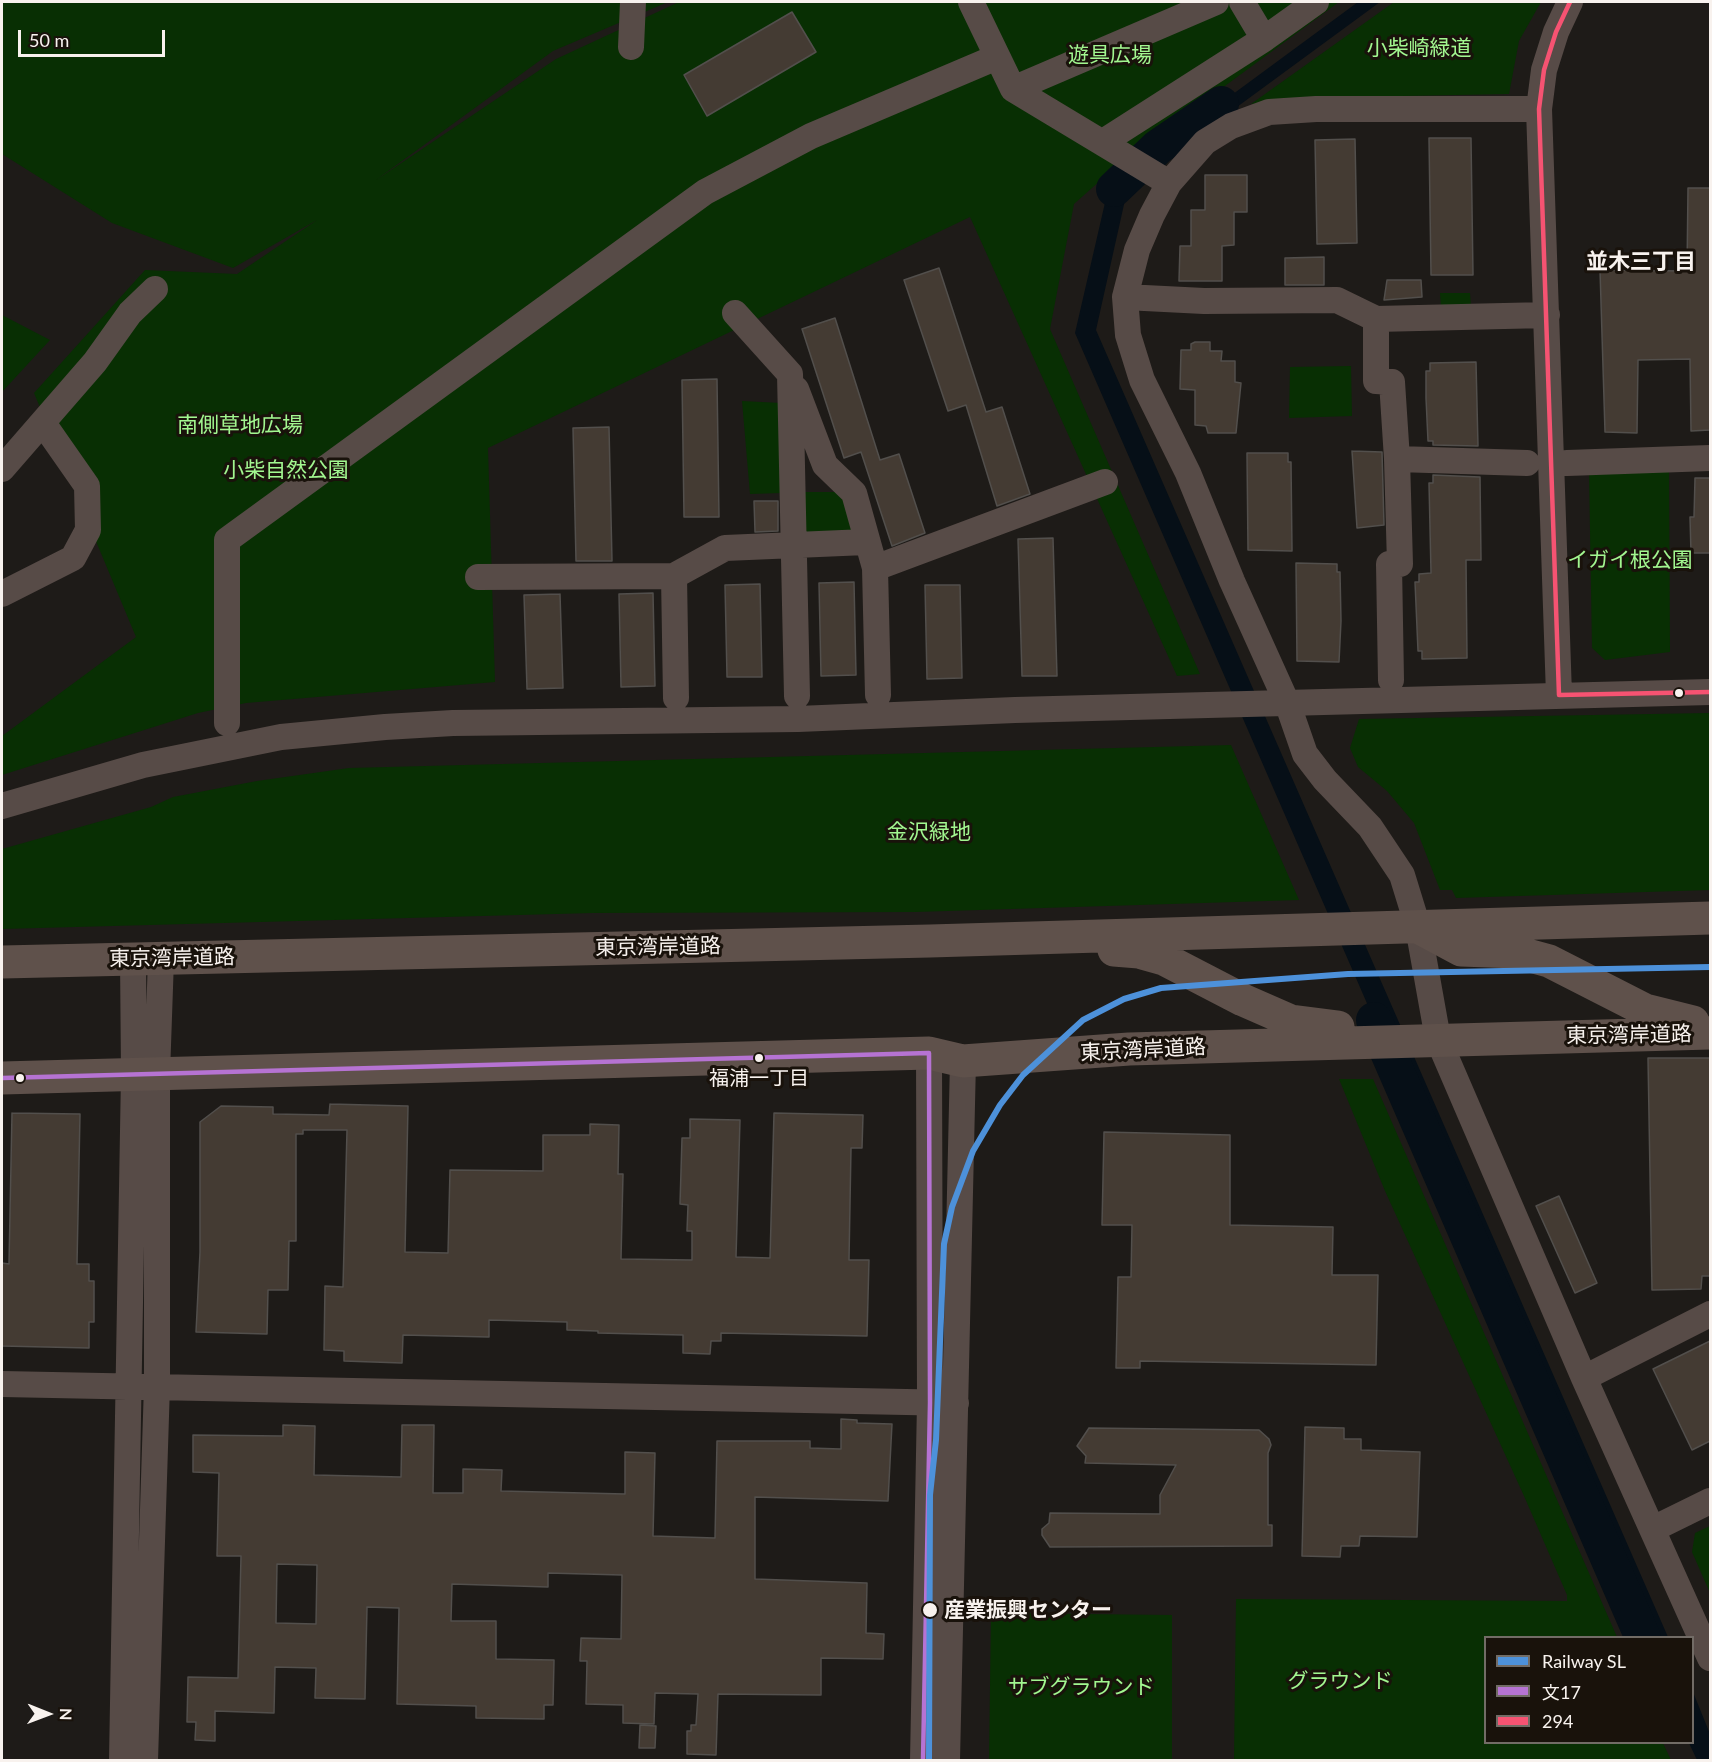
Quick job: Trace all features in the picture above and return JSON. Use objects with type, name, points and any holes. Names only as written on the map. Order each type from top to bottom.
[{"type":"highway","name":"東京湾岸道路","points":[[2,962],[930,941],[1710,918]]},
{"type":"highway","points":[[1418,927],[1461,950],[1516,952],[1534,956],[1645,1010],[1669,1018],[1710,1025]]},
{"type":"highway","points":[[930,941],[982,949],[1139,952],[1164,960],[1243,1000],[1291,1021],[1325,1027],[1415,1026],[1421,1027],[1438,1040]]},
{"type":"highway","name":"東京湾岸道路","points":[[2,1078],[929,1053],[963,1061],[1129,1049],[1710,1033]]},
{"type":"street","points":[[631,47],[633,2]]},
{"type":"street","points":[[971,2],[1013,89],[1163,179]]},
{"type":"street","points":[[1013,89],[1216,2]]},
{"type":"street","points":[[1242,2],[1264,39]]},
{"type":"street","points":[[1113,147],[1316,2]]},
{"type":"street","points":[[1559,695],[1539,109],[1544,70],[1556,33],[1570,2]]},
{"type":"street","points":[[227,723],[227,540],[705,192],[811,136],[997,57]]},
{"type":"street","points":[[1539,109],[1316,109],[1269,112],[1231,126],[1205,142],[1163,179],[1137,250],[1125,297],[1128,335],[1142,380],[1188,473],[1232,581],[1288,705],[1305,754],[1324,780],[1370,827],[1402,875],[1418,927],[1438,1040],[1584,1378],[1710,1658]]},
{"type":"street","points":[[2,469],[95,362],[130,313],[155,289]]},
{"type":"street","points":[[1125,297],[1204,301],[1337,300],[1376,319],[1546,315]]},
{"type":"street","points":[[735,313],[790,374],[825,465],[854,493],[866,543],[875,568],[878,695]]},
{"type":"street","points":[[1376,319],[1376,381],[1392,382],[1397,459],[1400,564],[1389,564],[1391,680]]},
{"type":"street","points":[[790,374],[796,696]]},
{"type":"street","points":[[5,584],[73,558],[88,530],[87,486],[43,423]]},
{"type":"street","points":[[1567,463],[1710,458]]},
{"type":"street","points":[[1397,459],[1527,463]]},
{"type":"street","points":[[875,568],[1105,482]]},
{"type":"street","points":[[478,577],[674,576],[725,548],[866,543]]},
{"type":"street","points":[[674,576],[676,698]]},
{"type":"street","points":[[2,806],[155,762],[281,737],[386,727],[453,723],[798,719],[1015,710],[1288,705],[1710,692]]},
{"type":"street","points":[[122,1761],[128,1385],[145,1074],[147,959]]},
{"type":"street","points":[[923,1761],[930,1402],[929,1053]]},
{"type":"street","points":[[947,1761],[963,1061]]},
{"type":"street","points":[[145,1074],[157,1385],[146,1761]]},
{"type":"street","points":[[1584,1378],[1710,1314]]},
{"type":"street","points":[[2,1384],[157,1385],[956,1403]]},
{"type":"street","points":[[1653,1529],[1710,1501]]},
{"type":"green space","name":"小柴自然公園","points":[[2,2],[668,2],[553,51],[376,180],[556,59],[679,2],[1339,2],[1119,164],[1074,204],[1050,329],[1200,674],[1177,676],[970,217],[488,448],[495,682],[246,703],[198,713],[2,775],[2,736],[136,637],[34,393],[145,270],[237,274],[317,220],[233,268],[112,223],[2,154]]},
{"type":"green space","name":"小柴崎緑道","points":[[1394,2],[1541,2],[1519,41],[1509,94],[1296,98],[1251,104]]},
{"type":"green space","points":[[1440,293],[1470,293],[1471,306],[1441,307]]},
{"type":"green space","points":[[2,315],[50,340],[2,392]]},
{"type":"green space","points":[[1351,366],[1352,416],[1289,418],[1290,367]]},
{"type":"green space","points":[[742,401],[781,403],[782,493],[750,494]]},
{"type":"green space","name":"イガイ根公園","points":[[1669,467],[1670,652],[1605,660],[1592,648],[1589,471]]},
{"type":"green space","points":[[800,492],[842,492],[857,532],[801,534]]},
{"type":"green space","points":[[1710,713],[1710,890],[1456,898],[1452,890],[1440,890],[1414,823],[1387,791],[1358,767],[1350,748],[1359,719]]},
{"type":"green space","name":"金沢緑地","points":[[1231,745],[1299,900],[915,912],[593,913],[2,929],[2,849],[151,807],[173,797],[257,781],[349,768]]},
{"type":"green space","name":"グラウンド","points":[[1339,1079],[1373,1079],[1617,1636],[1484,1636],[1484,1744],[1663,1744],[1671,1760],[1234,1760],[1236,1599],[1567,1601],[1567,1595],[1524,1496],[1385,1191]]},
{"type":"green space","points":[[1710,1526],[1710,1593],[1692,1552],[1695,1533]]},
{"type":"green space","name":"サブグラウンド","points":[[991,1613],[1172,1615],[1172,1760],[989,1760]]},
{"type":"shaded area","points":[[1358,2],[1380,2],[1162,162],[1127,191],[1096,330],[1668,1636],[1643,1636],[1075,333],[1107,194],[1153,153]]},
{"type":"shaded area","points":[[1694,1694],[1710,1734],[1710,1760],[1697,1760],[1689,1744],[1694,1744]]},
{"type":"building","points":[[792,12],[816,52],[707,116],[684,75]]},
{"type":"building","points":[[1429,138],[1471,138],[1473,275],[1431,275]]},
{"type":"building","points":[[1355,139],[1357,243],[1317,244],[1315,140]]},
{"type":"building","points":[[1205,175],[1247,175],[1247,212],[1234,212],[1234,245],[1222,246],[1222,281],[1179,281],[1180,246],[1191,246],[1191,210],[1205,210]]},
{"type":"building","points":[[1688,188],[1710,188],[1710,430],[1691,431],[1690,359],[1638,360],[1637,433],[1605,432],[1600,270],[1687,271]]},
{"type":"building","points":[[1324,257],[1324,285],[1285,285],[1285,258]]},
{"type":"building","points":[[939,268],[986,412],[1002,407],[1030,494],[997,506],[966,405],[948,411],[904,280]]},
{"type":"building","points":[[1387,280],[1421,280],[1422,297],[1384,300]]},
{"type":"building","points":[[835,318],[880,460],[899,454],[925,533],[892,546],[861,452],[844,458],[802,329]]},
{"type":"building","points":[[1210,342],[1210,351],[1222,351],[1221,361],[1235,361],[1235,382],[1241,383],[1236,433],[1208,433],[1206,426],[1195,425],[1195,390],[1180,389],[1181,350],[1191,350],[1191,344]]},
{"type":"building","points":[[1476,362],[1478,446],[1433,445],[1433,441],[1428,441],[1426,398],[1426,371],[1430,371],[1430,363]]},
{"type":"building","points":[[717,379],[719,517],[684,517],[682,380]]},
{"type":"building","points":[[609,427],[612,561],[576,561],[573,428]]},
{"type":"building","points":[[1352,451],[1382,452],[1384,525],[1357,528]]},
{"type":"building","points":[[1247,453],[1288,453],[1288,462],[1291,462],[1292,551],[1248,550]]},
{"type":"building","points":[[1433,475],[1480,477],[1481,560],[1466,560],[1467,658],[1422,659],[1422,651],[1418,651],[1415,582],[1419,582],[1419,574],[1431,573],[1429,483],[1433,483]]},
{"type":"building","points":[[1695,478],[1710,478],[1710,553],[1691,553],[1690,517],[1694,517]]},
{"type":"building","points":[[754,501],[778,501],[778,531],[755,532]]},
{"type":"building","points":[[1053,538],[1057,676],[1022,676],[1018,539]]},
{"type":"building","points":[[1296,563],[1337,564],[1337,572],[1340,572],[1341,621],[1339,662],[1297,661]]},
{"type":"building","points":[[854,582],[856,675],[821,676],[819,583]]},
{"type":"building","points":[[760,584],[762,677],[727,677],[725,585]]},
{"type":"building","points":[[925,585],[960,585],[962,678],[927,679]]},
{"type":"building","points":[[653,593],[655,686],[621,687],[619,594]]},
{"type":"building","points":[[560,594],[563,688],[527,689],[524,595]]},
{"type":"building","points":[[1648,1058],[1710,1058],[1710,1276],[1702,1276],[1701,1289],[1652,1290]]},
{"type":"building","points":[[330,1104],[408,1106],[405,1252],[448,1253],[450,1170],[543,1171],[543,1135],[590,1135],[590,1124],[619,1125],[618,1174],[623,1174],[621,1259],[692,1260],[692,1231],[687,1231],[688,1205],[680,1204],[682,1138],[690,1138],[690,1119],[740,1120],[736,1257],[770,1258],[774,1113],[863,1115],[862,1148],[851,1148],[849,1260],[869,1260],[867,1336],[721,1333],[721,1341],[711,1341],[710,1354],[683,1353],[683,1335],[598,1333],[598,1331],[567,1330],[567,1322],[489,1320],[489,1337],[403,1335],[402,1363],[344,1361],[344,1351],[324,1350],[325,1286],[343,1287],[347,1130],[303,1130],[303,1134],[296,1134],[296,1241],[289,1241],[288,1290],[268,1290],[267,1334],[196,1332],[200,1252],[200,1122],[221,1106],[273,1107],[273,1114],[329,1115]]},
{"type":"building","points":[[12,1113],[80,1114],[77,1264],[89,1264],[89,1281],[94,1281],[94,1322],[89,1322],[89,1348],[2,1346],[2,1263],[9,1264]]},
{"type":"building","points":[[1104,1132],[1230,1135],[1230,1225],[1333,1227],[1332,1275],[1378,1275],[1376,1365],[1140,1361],[1140,1368],[1116,1368],[1118,1277],[1131,1277],[1132,1225],[1102,1225]]},
{"type":"building","points":[[1559,1196],[1597,1283],[1575,1293],[1536,1206]]},
{"type":"building","points":[[1710,1341],[1710,1441],[1692,1450],[1653,1369]]},
{"type":"building","points":[[841,1419],[857,1420],[857,1423],[892,1424],[888,1501],[755,1497],[755,1579],[867,1583],[866,1633],[884,1634],[883,1659],[821,1658],[821,1695],[718,1694],[716,1755],[687,1754],[687,1731],[691,1731],[691,1725],[696,1725],[698,1694],[655,1693],[654,1724],[623,1723],[623,1705],[586,1704],[587,1661],[580,1661],[581,1638],[621,1639],[622,1575],[548,1573],[548,1587],[452,1584],[451,1621],[496,1621],[496,1659],[554,1660],[553,1705],[544,1705],[544,1719],[476,1718],[476,1706],[397,1704],[399,1608],[367,1607],[365,1699],[315,1698],[316,1668],[275,1667],[274,1713],[215,1711],[215,1741],[195,1740],[196,1722],[187,1722],[188,1677],[238,1678],[241,1556],[217,1556],[219,1473],[193,1472],[193,1435],[283,1436],[283,1425],[315,1426],[314,1475],[401,1477],[402,1425],[434,1425],[433,1493],[463,1493],[463,1469],[502,1470],[501,1491],[625,1494],[625,1452],[655,1453],[653,1536],[715,1538],[717,1441],[810,1441],[810,1448],[841,1449]],"holes":[[[277,1564],[317,1565],[316,1624],[276,1623]]]},
{"type":"building","points":[[1305,1427],[1344,1428],[1344,1439],[1361,1439],[1361,1450],[1420,1452],[1417,1537],[1360,1536],[1359,1546],[1341,1546],[1340,1557],[1302,1556]]},
{"type":"building","points":[[1089,1428],[1259,1430],[1269,1439],[1271,1445],[1268,1453],[1268,1525],[1272,1525],[1272,1546],[1050,1547],[1042,1535],[1042,1529],[1049,1523],[1050,1513],[1160,1514],[1160,1495],[1176,1465],[1085,1463],[1086,1456],[1077,1446]]},
{"type":"building","points":[[640,1725],[656,1726],[655,1748],[639,1748]]},
{"type":"waterway","points":[[1114,189],[1158,147],[1221,104]]},
{"type":"waterway","points":[[1374,1020],[1642,1636]]},
{"type":"rail line","name":"SL","points":[[929,1760],[930,1495],[936,1440],[944,1244],[952,1207],[973,1151],[1000,1105],[1023,1075],[1083,1020],[1124,999],[1161,988],[1348,974],[1710,967]]},
{"type":"transit line","name":"294","points":[[1570,2],[1556,32],[1544,70],[1539,109],[1559,695],[1710,692]]},
{"type":"transit line","name":"文17","points":[[2,1078],[929,1053],[930,1403],[923,1760]]},
{"type":"place","name":"福浦一丁目","points":[[759,1058]]},
{"type":"place","name":"産業振興センター","points":[[930,1610]]},
{"type":"district","name":"並木三丁目","points":[[1641,262]]},
{"type":"park label","name":"遊具広場","points":[[1110,55]]},
{"type":"park label","name":"南側草地広場","points":[[240,425]]}]
